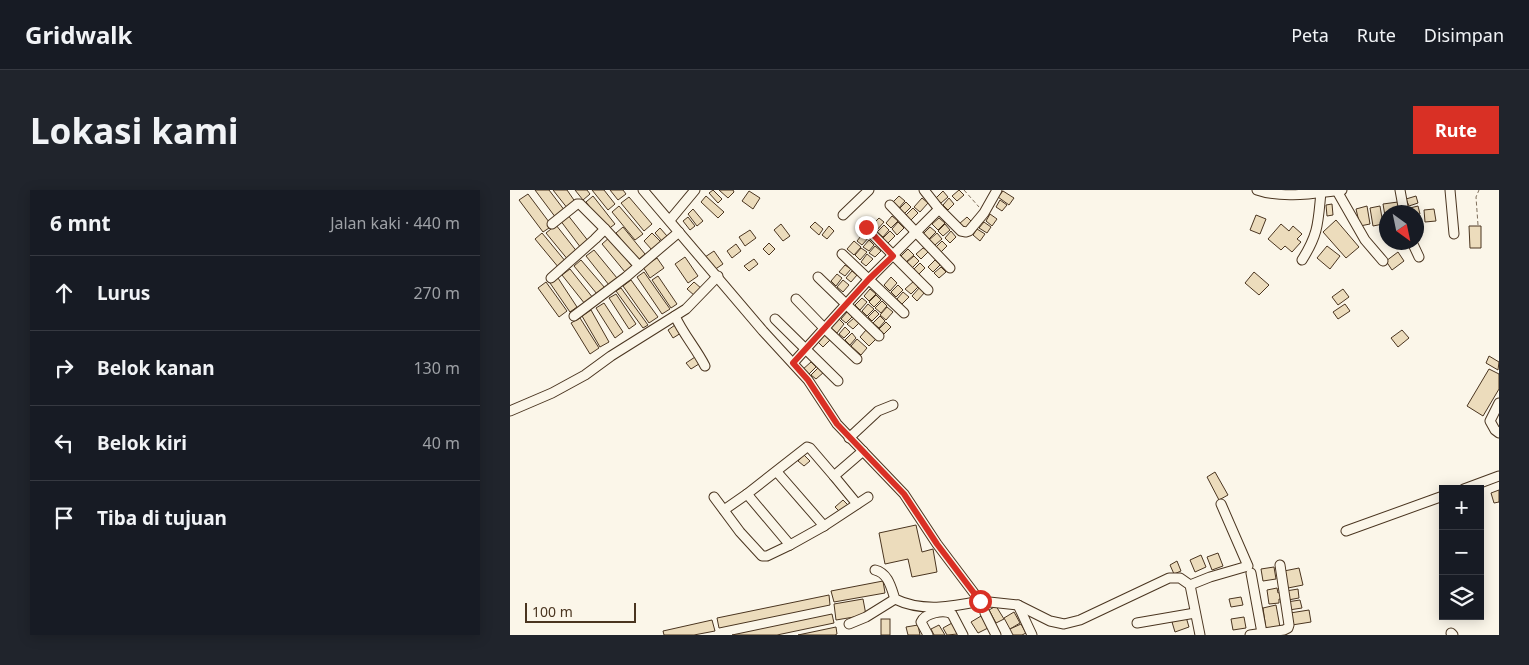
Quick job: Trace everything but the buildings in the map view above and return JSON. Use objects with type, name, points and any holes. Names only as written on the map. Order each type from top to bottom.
[{"type":"street","points":[[643,190],[763,331],[808,380],[829,413],[849,438],[904,494],[937,544],[980,601]]},
{"type":"street","points":[[670,220],[695,190]]},
{"type":"street","points":[[843,215],[869,190]]},
{"type":"street","points":[[924,190],[939,209],[961,231],[966,232],[984,213],[997,190]]},
{"type":"street","points":[[1256,190],[1278,194],[1342,190]]},
{"type":"street","points":[[1337,190],[1364,240],[1383,261]]},
{"type":"street","points":[[1400,190],[1403,205]]},
{"type":"street","points":[[1450,190],[1454,234]]},
{"type":"street","points":[[1302,260],[1318,230],[1321,192]]},
{"type":"street","points":[[552,224],[577,204],[580,204],[639,266]]},
{"type":"street","points":[[890,205],[950,268]]},
{"type":"street","points":[[793,363],[869,279],[939,209]]},
{"type":"street","points":[[866,227],[928,290]]},
{"type":"street","points":[[551,278],[605,229]]},
{"type":"street","points":[[574,316],[639,266],[679,232]]},
{"type":"street","points":[[1415,250],[1418,257]]},
{"type":"street","points":[[842,254],[904,313]]},
{"type":"street","points":[[510,411],[552,393],[585,375],[611,356],[675,316],[691,304],[718,276]]},
{"type":"street","points":[[818,277],[879,336]]},
{"type":"street","points":[[796,299],[857,359]]},
{"type":"street","points":[[675,316],[681,329],[705,366]]},
{"type":"street","points":[[775,319],[838,381]]},
{"type":"street","points":[[1499,403],[1490,421],[1499,433]]},
{"type":"street","points":[[849,438],[874,414],[886,406],[893,405]]},
{"type":"street","points":[[724,510],[807,448],[810,448],[857,504]]},
{"type":"street","points":[[834,476],[863,451]]},
{"type":"street","points":[[777,472],[824,526]]},
{"type":"street","points":[[1475,485],[1499,476]]},
{"type":"street","points":[[747,494],[790,545]]},
{"type":"street","points":[[1346,532],[1439,497]]},
{"type":"street","points":[[714,498],[740,532],[762,556],[767,556],[824,526],[868,498]]},
{"type":"street","points":[[1190,585],[1248,566],[1221,504]]},
{"type":"street","points":[[1250,635],[1284,630],[1290,625],[1280,565]]},
{"type":"street","points":[[875,570],[884,574],[895,599],[909,605],[954,607],[980,601],[1018,605],[1050,621],[1064,624],[1080,620],[1168,578],[1180,578],[1190,585],[1200,635]]},
{"type":"street","points":[[1251,573],[1262,633]]},
{"type":"street","points":[[849,624],[895,599]]},
{"type":"street","points":[[1018,605],[1032,635]]},
{"type":"street","points":[[928,635],[922,620],[925,616],[944,611],[952,614],[963,635]]},
{"type":"street","points":[[985,613],[996,635]]},
{"type":"street","points":[[1137,623],[1195,613]]},
{"type":"path","points":[[964,190],[984,213]]},
{"type":"path","points":[[1478,225],[1476,197],[1480,190]]},
{"type":"route","points":[[866,227],[893,256],[869,279],[793,363],[808,380],[837,424],[904,494],[937,544],[980,601]]}]
